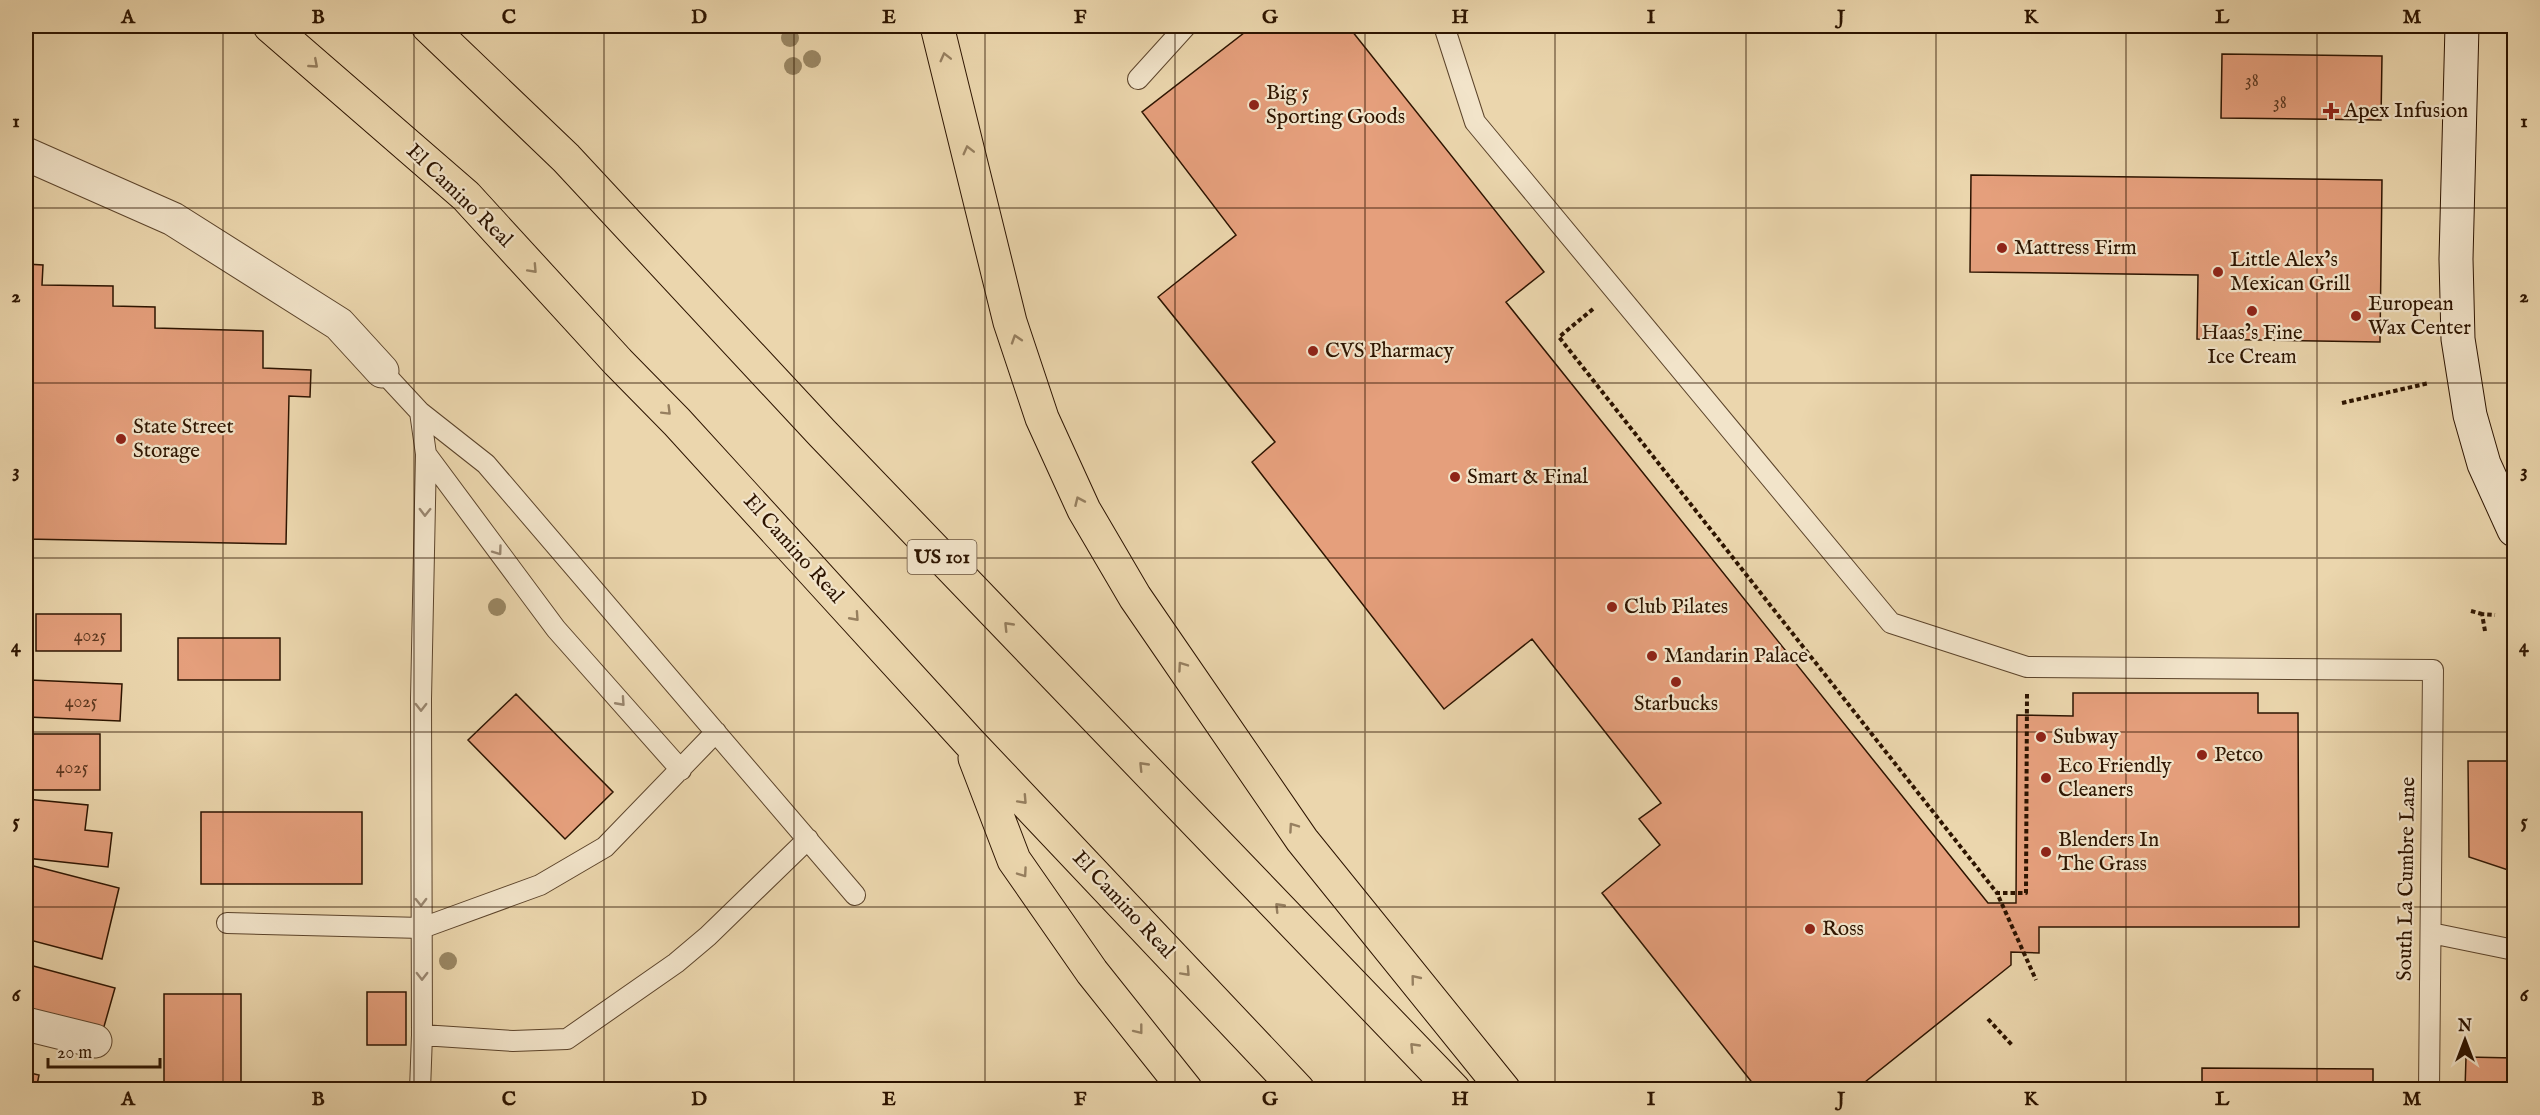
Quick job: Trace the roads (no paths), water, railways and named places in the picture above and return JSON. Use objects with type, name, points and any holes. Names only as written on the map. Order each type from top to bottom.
[{"type":"highway","name":"El Camino Real","points":[[270,26],[466,196],[618,362],[677,422],[969,742],[1298,1089]]},
{"type":"highway","name":"US 101","points":[[428,26],[566,158],[831,442],[1454,1089]]},
{"type":"highway","points":[[937,26],[1010,322],[1042,418],[1084,510],[1135,597],[1302,840],[1504,1089]]},
{"type":"highway","points":[[969,742],[1014,860],[1092,972],[1186,1089]]},
{"type":"main road","points":[[2463,26],[2456,259],[2458,339],[2470,415],[2484,464],[2514,531]]},
{"type":"main road","points":[[26,154],[172,219],[339,324],[382,371]]},
{"type":"main road","points":[[26,1024],[94,1041]]},
{"type":"lane","points":[[1138,79],[1186,26]]},
{"type":"lane","name":"South La Cumbre Lane","points":[[1444,26],[1475,122],[1891,623],[2027,667],[2433,670],[2429,1089]]},
{"type":"lane","points":[[382,371],[420,412],[486,464],[855,894]]},
{"type":"lane","points":[[420,412],[426,454],[421,699],[422,1030],[420,1089]]},
{"type":"lane","points":[[426,454],[555,629],[681,770]]},
{"type":"lane","points":[[227,923],[422,928],[540,885],[605,848],[716,732]]},
{"type":"lane","points":[[422,1030],[513,1041],[567,1039],[676,963],[708,936],[808,839]]},
{"type":"lane","points":[[2431,933],[2514,950]]},
{"type":"place","name":"Big 5 Sporting Goods","points":[[1254,105]]},
{"type":"place","name":"Apex Infusion","points":[[2331,111]]},
{"type":"place","name":"Mattress Firm","points":[[2002,248]]},
{"type":"place","name":"Little Alex’s Mexican Grill","points":[[2218,272]]},
{"type":"place","name":"Haas’s Fine Ice Cream","points":[[2252,311]]},
{"type":"place","name":"European Wax Center","points":[[2356,316]]},
{"type":"place","name":"CVS Pharmacy","points":[[1313,351]]},
{"type":"place","name":"State Street Storage","points":[[121,439]]},
{"type":"place","name":"Smart & Final","points":[[1455,477]]},
{"type":"place","name":"Club Pilates","points":[[1612,607]]},
{"type":"place","name":"Mandarin Palace","points":[[1652,656]]},
{"type":"place","name":"Starbucks","points":[[1676,682]]},
{"type":"place","name":"Subway","points":[[2041,737]]},
{"type":"place","name":"Petco","points":[[2202,755]]},
{"type":"place","name":"Eco Friendly Cleaners","points":[[2046,778]]},
{"type":"place","name":"Blenders In The Grass","points":[[2046,852]]},
{"type":"place","name":"Ross","points":[[1810,929]]}]
